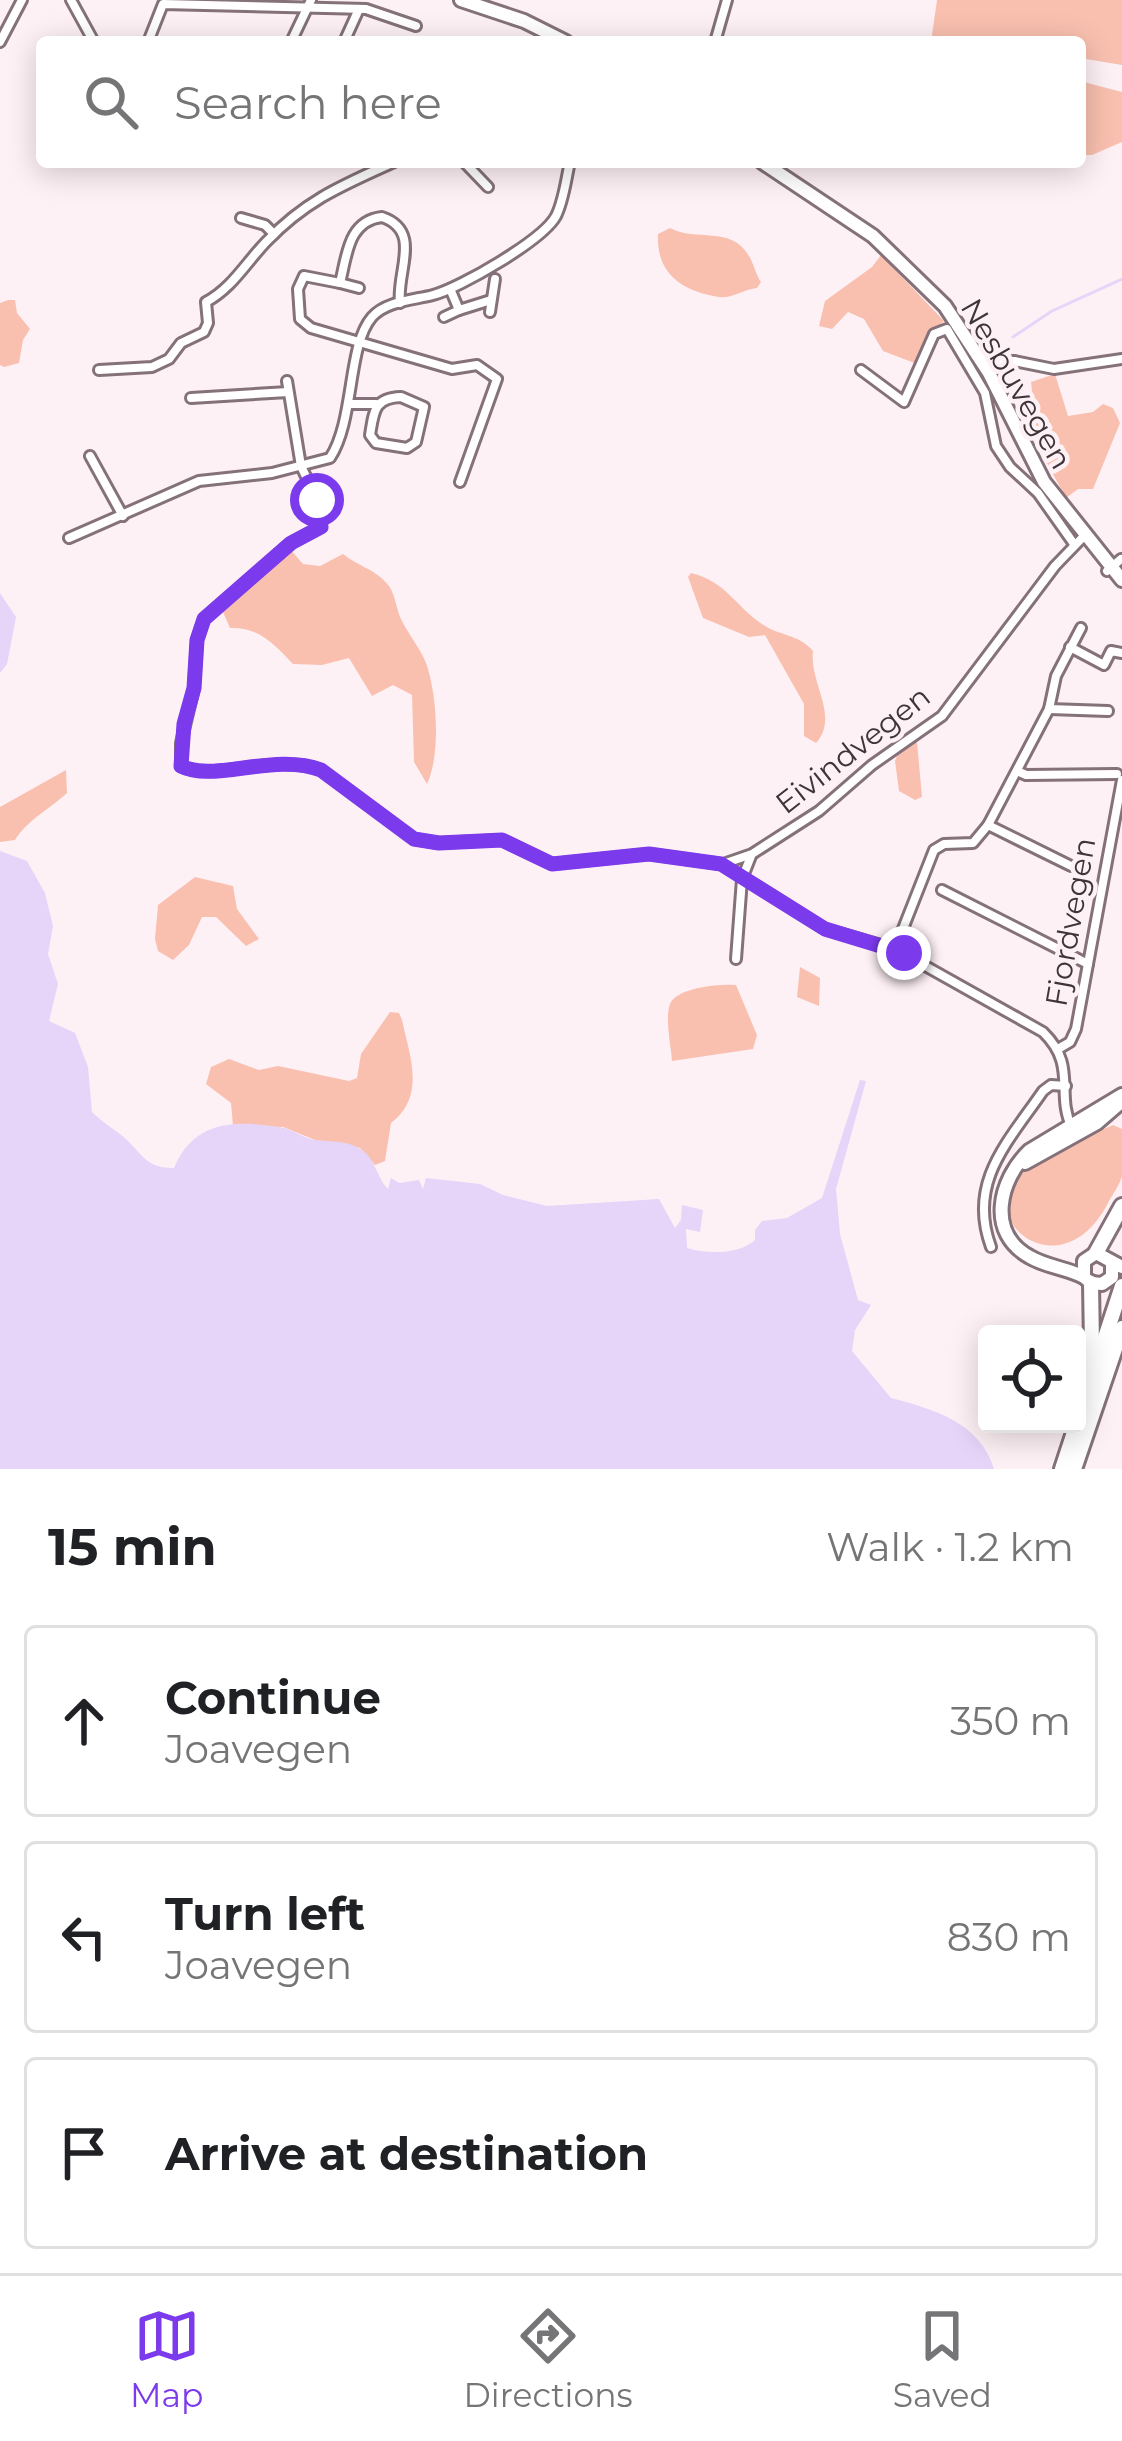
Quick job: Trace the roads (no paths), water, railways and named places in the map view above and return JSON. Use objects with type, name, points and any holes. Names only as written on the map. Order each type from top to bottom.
[{"type":"highway","points":[[1090,1257],[1122,1207]]},
{"type":"highway","points":[[1061,1469],[1118,1273]]},
{"type":"highway","points":[[1086,1371],[1092,1346],[1087,1280]]},
{"type":"highway","points":[[1074,1469],[1122,1328]]},
{"type":"highway","points":[[1061,1469],[1070,1433]]},
{"type":"main road","points":[[461,0],[562,36]]},
{"type":"main road","points":[[537,27],[554,36]]},
{"type":"main road","name":"Nesbuvegen","points":[[772,168],[830,204]]},
{"type":"main road","name":"Nesbuvegen","points":[[780,168],[873,236],[945,306],[987,370],[1079,540],[1116,565],[1122,580]]},
{"type":"main road","name":"Nesbuvegen","points":[[1116,565],[1122,592]]},
{"type":"main road","points":[[1052,1265],[1105,1255],[1118,1273],[1102,1284],[1087,1280],[1052,1265],[1019,1250],[1002,1223],[1001,1198],[1018,1166],[1077,1127],[1102,1120],[1122,1098]]},
{"type":"main road","points":[[1087,1280],[1090,1257]]},
{"type":"street","points":[[0,42],[22,0]]},
{"type":"street","points":[[71,0],[91,36]]},
{"type":"street","points":[[717,36],[727,0]]},
{"type":"street","points":[[150,36],[164,2],[359,9],[416,26]]},
{"type":"street","points":[[294,36],[310,5]]},
{"type":"street","points":[[347,36],[359,9]]},
{"type":"street","points":[[99,370],[140,369],[170,359],[181,343],[204,332],[206,302],[226,291],[274,234],[325,193],[381,168]]},
{"type":"street","points":[[470,168],[488,188]]},
{"type":"street","points":[[70,538],[199,481],[329,458],[341,437],[361,344],[373,316],[400,303],[451,291],[551,223],[568,168]]},
{"type":"street","points":[[241,218],[265,225],[274,234]]},
{"type":"street","points":[[340,284],[355,231],[370,219],[386,218],[406,238],[398,279],[400,303]]},
{"type":"street","points":[[359,288],[301,278],[301,319],[311,328],[452,369],[478,365],[497,379],[460,482]]},
{"type":"street","points":[[490,312],[494,279]]},
{"type":"street","points":[[451,291],[458,310]]},
{"type":"street","points":[[444,317],[491,300]]},
{"type":"street","points":[[861,370],[904,402],[934,334],[947,329],[985,393],[996,446],[1079,540]]},
{"type":"street","points":[[987,370],[1014,361],[1054,369],[1122,359]]},
{"type":"street","points":[[287,381],[301,466],[317,500],[321,527],[291,543],[204,619],[197,640],[181,766],[188,771],[215,771],[253,764],[305,764],[321,770],[414,839],[439,843],[502,840],[552,864],[649,854],[721,864],[825,929],[895,949],[1033,1024],[1058,1049],[1077,1127]]},
{"type":"street","points":[[191,398],[288,392]]},
{"type":"street","points":[[348,404],[376,404],[401,397],[424,407],[412,447],[371,440],[376,404]]},
{"type":"street","points":[[90,456],[123,515]]},
{"type":"street","name":"Eivindvegen","points":[[721,864],[752,854],[819,811],[872,765],[942,716],[1079,540]]},
{"type":"street","points":[[895,949],[934,850],[944,844],[973,843],[988,825],[1049,709],[1053,684],[1081,628]]},
{"type":"street","points":[[1070,647],[1104,665],[1111,651],[1122,653]]},
{"type":"street","points":[[1049,709],[1108,711]]},
{"type":"street","points":[[1017,770],[1026,775],[1119,777]]},
{"type":"street","name":"Fjordvegen","points":[[1058,1049],[1070,1042],[1076,1030],[1120,797],[1119,777]]},
{"type":"street","points":[[988,825],[1071,866]]},
{"type":"street","points":[[736,959],[742,879],[752,854]]},
{"type":"street","points":[[941,890],[1088,964]]},
{"type":"street","points":[[991,1247],[984,1194],[991,1168],[1043,1091],[1051,1085],[1066,1086]]},
{"type":"waterway","points":[[1013,337],[1052,311],[1122,279]]}]
